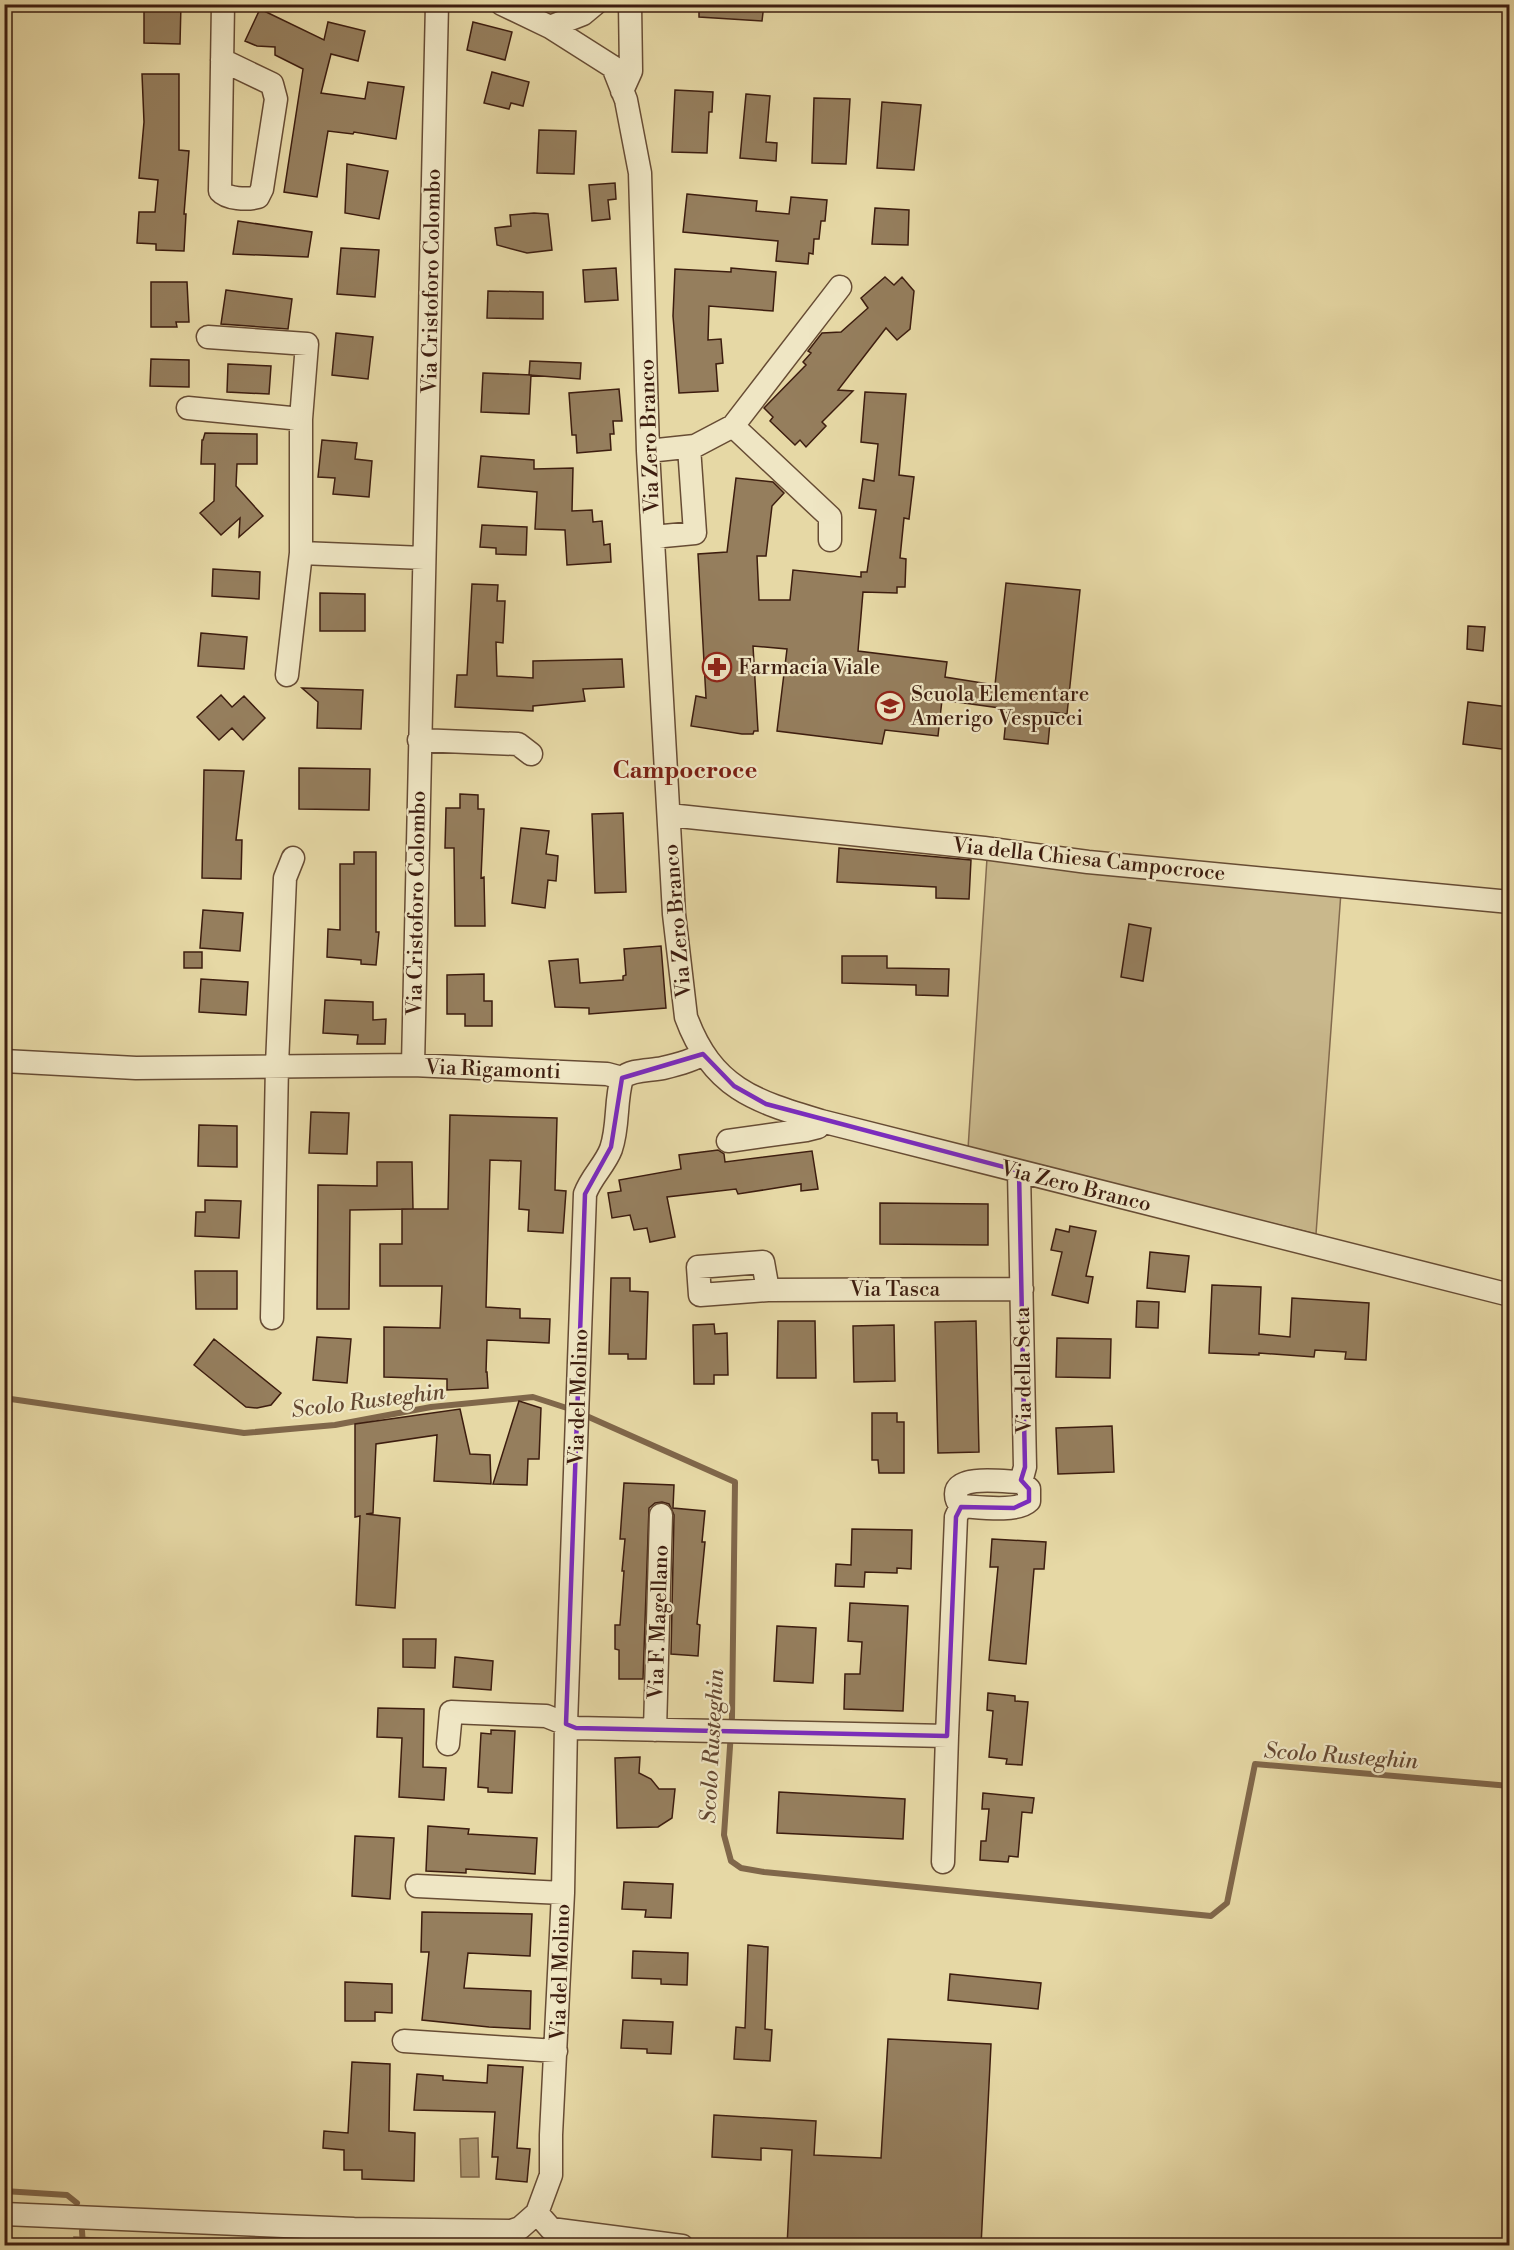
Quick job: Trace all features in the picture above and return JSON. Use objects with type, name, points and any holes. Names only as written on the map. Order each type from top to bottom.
[{"type":"street","points":[[222,60],[272,84],[275,90],[276,99],[261,194],[252,199],[226,196],[220,191],[222,60],[223,4]]},
{"type":"street","name":"Via Cristoforo Colombo","points":[[413,1065],[437,4]]},
{"type":"street","name":"Via Zero Branco","points":[[501,4],[550,27],[613,67],[626,100],[640,173],[648,451],[669,815],[682,989],[686,1017],[703,1054],[720,1074],[749,1096],[821,1121],[1509,1295]]},
{"type":"street","points":[[550,27],[583,14],[595,4]]},
{"type":"street","points":[[622,91],[637,59],[630,4]]},
{"type":"street","points":[[648,451],[695,446],[733,426],[840,287]]},
{"type":"street","points":[[208,337],[308,344],[301,419],[301,553],[287,675]]},
{"type":"street","points":[[188,408],[301,419]]},
{"type":"street","points":[[733,426],[830,517],[830,540]]},
{"type":"street","points":[[653,537],[695,533],[689,447]]},
{"type":"street","points":[[301,553],[424,558]]},
{"type":"street","points":[[419,740],[518,744],[531,754]]},
{"type":"street","name":"Via della Chiesa Campocroce","points":[[669,815],[1121,865],[1509,902]]},
{"type":"street","points":[[272,1318],[277,1065],[285,878],[293,858]]},
{"type":"street","name":"Via Rigamonti","points":[[4,1061],[136,1068],[413,1065],[607,1074],[622,1078],[627,1074],[665,1068],[703,1054]]},
{"type":"street","name":"Via del Molino","points":[[537,2213],[551,2175],[550,2134],[563,1893],[566,1724],[585,1194],[589,1183],[611,1147],[622,1078]]},
{"type":"street","points":[[728,1141],[806,1130],[818,1127],[821,1121]]},
{"type":"street","name":"Via della Seta","points":[[947,1736],[956,1517],[961,1506],[1014,1508],[1024,1506],[1029,1501],[1029,1489],[1021,1482],[1025,1467],[1019,1171]]},
{"type":"street","name":"Via Tasca","points":[[768,1290],[1022,1289]]},
{"type":"street","name":"Via F. Magellano","points":[[655,1730],[661,1515]]},
{"type":"street","points":[[448,1744],[451,1712],[546,1716],[576,1728],[947,1736],[943,1862]]},
{"type":"street","name":"Via del Molino","points":[[417,1886],[563,1893]]},
{"type":"street","name":"Via del Molino","points":[[404,2041],[556,2051]]},
{"type":"street","points":[[4,2214],[354,2229],[511,2231],[527,2223],[537,2213],[551,2229],[682,2246]]},
{"type":"highlighted area","points":[[703,1054],[734,1086],[766,1104],[1019,1171],[1025,1467],[1021,1480],[1029,1489],[1029,1501],[1014,1508],[961,1507],[956,1517],[947,1736],[576,1728],[566,1724],[585,1194],[611,1147],[622,1078]]},
{"type":"shaded area","points":[[988,843],[1341,892],[1316,1234],[968,1149]]},
{"type":"shaded area","points":[[478,2138],[479,2177],[461,2177],[460,2139]]},
{"type":"shaded area","points":[[74,2237],[118,2239],[119,2245],[75,2245]]},
{"type":"building","points":[[144,4],[181,4],[180,44],[144,43]]},
{"type":"building","points":[[699,4],[764,4],[762,21],[699,17]]},
{"type":"building","points":[[260,9],[324,40],[328,22],[365,31],[358,61],[331,54],[321,93],[365,99],[368,82],[404,87],[396,139],[354,132],[353,134],[328,131],[317,197],[284,192],[303,69],[275,55],[275,47],[257,46],[245,41]]},
{"type":"building","points":[[473,22],[512,32],[505,60],[467,50]]},
{"type":"building","points":[[492,72],[529,82],[523,106],[511,103],[509,109],[484,103]]},
{"type":"building","points":[[142,74],[179,74],[179,150],[189,151],[184,214],[186,214],[184,251],[156,250],[156,244],[137,243],[139,212],[155,212],[158,180],[139,178],[144,122]]},
{"type":"building","points":[[675,90],[713,92],[712,112],[709,112],[707,153],[672,152]]},
{"type":"building","points":[[746,94],[770,96],[766,142],[777,143],[776,161],[740,158]]},
{"type":"building","points":[[814,98],[850,99],[846,164],[812,163]]},
{"type":"building","points":[[882,102],[921,105],[914,170],[877,168]]},
{"type":"building","points":[[539,130],[576,131],[574,174],[537,173]]},
{"type":"building","points":[[347,164],[388,171],[379,219],[345,213]]},
{"type":"building","points":[[615,183],[616,199],[608,200],[610,219],[592,221],[589,185]]},
{"type":"building","points":[[687,194],[757,201],[756,211],[789,214],[791,197],[827,200],[825,221],[821,221],[819,239],[814,239],[813,254],[809,253],[808,264],[776,261],[778,241],[683,232]]},
{"type":"building","points":[[875,208],[909,210],[908,245],[872,244]]},
{"type":"building","points":[[548,214],[552,250],[527,253],[497,245],[495,228],[511,226],[510,215]]},
{"type":"building","points":[[238,221],[312,232],[308,257],[233,254]]},
{"type":"building","points":[[341,248],[379,250],[375,297],[337,294]]},
{"type":"building","points":[[616,268],[618,300],[585,302],[583,270]]},
{"type":"building","points":[[731,268],[776,272],[773,311],[709,306],[708,340],[721,339],[723,363],[716,364],[718,391],[679,393],[673,316],[675,269],[731,272]]},
{"type":"building","points":[[885,277],[894,285],[902,277],[914,291],[910,329],[897,340],[886,328],[838,390],[853,391],[822,422],[826,426],[806,447],[800,440],[795,445],[770,421],[773,417],[764,408],[806,365],[803,362],[811,353],[808,351],[822,333],[841,332],[868,308],[861,298]]},
{"type":"building","points":[[151,282],[187,282],[189,322],[176,322],[177,327],[151,327]]},
{"type":"building","points":[[226,290],[292,299],[288,329],[221,324]]},
{"type":"building","points":[[488,291],[543,292],[543,319],[487,318]]},
{"type":"building","points":[[336,333],[373,337],[368,379],[332,375]]},
{"type":"building","points":[[151,359],[189,360],[189,387],[150,386]]},
{"type":"building","points":[[530,361],[581,363],[580,379],[529,375]]},
{"type":"building","points":[[228,364],[271,366],[269,394],[227,392]]},
{"type":"building","points":[[483,373],[531,375],[529,414],[481,412]]},
{"type":"building","points":[[619,389],[622,421],[613,421],[614,434],[610,434],[611,450],[577,453],[576,435],[572,435],[569,393]]},
{"type":"building","points":[[865,392],[906,394],[899,475],[914,477],[909,519],[904,518],[900,558],[906,559],[905,587],[897,587],[897,593],[863,592],[858,651],[947,662],[945,677],[995,685],[1006,583],[1080,590],[1067,714],[1051,712],[1048,744],[1004,739],[1007,709],[942,700],[938,736],[885,730],[882,744],[777,731],[787,649],[753,646],[758,731],[754,731],[753,734],[742,734],[691,726],[696,696],[706,698],[698,554],[727,552],[736,478],[773,482],[784,493],[772,506],[766,556],[757,556],[759,600],[790,600],[793,570],[861,577],[861,572],[867,572],[876,510],[859,508],[863,479],[874,481],[878,444],[861,442]]},
{"type":"building","points":[[205,433],[257,434],[257,464],[237,464],[236,486],[263,516],[239,537],[240,518],[221,535],[200,513],[214,501],[215,464],[201,464],[202,440]]},
{"type":"building","points":[[322,440],[357,443],[355,459],[372,461],[369,497],[333,494],[335,478],[318,477]]},
{"type":"building","points":[[481,456],[534,460],[534,469],[573,468],[572,511],[592,510],[593,522],[602,521],[604,545],[610,544],[611,562],[567,565],[565,530],[535,529],[537,492],[478,487]]},
{"type":"building","points":[[482,525],[527,527],[526,555],[496,554],[496,548],[480,547]]},
{"type":"building","points":[[213,569],[260,572],[259,599],[212,596]]},
{"type":"building","points":[[472,584],[498,585],[497,601],[505,601],[503,643],[496,642],[497,676],[533,678],[533,661],[622,659],[624,687],[583,689],[585,701],[533,706],[533,711],[455,707],[457,675],[467,675]]},
{"type":"building","points":[[320,593],[365,594],[365,631],[320,631]]},
{"type":"building","points":[[1468,626],[1485,627],[1483,651],[1467,649]]},
{"type":"building","points":[[201,633],[247,637],[244,669],[198,666]]},
{"type":"building","points":[[302,688],[363,690],[361,729],[317,728],[318,702]]},
{"type":"building","points":[[221,695],[232,707],[244,696],[265,718],[243,740],[232,728],[219,740],[197,717]]},
{"type":"building","points":[[1468,702],[1509,707],[1509,750],[1463,744]]},
{"type":"building","points":[[299,768],[370,769],[369,810],[299,809]]},
{"type":"building","points":[[204,770],[244,771],[236,840],[242,840],[241,879],[202,878]]},
{"type":"building","points":[[460,794],[478,795],[478,809],[484,809],[481,878],[484,877],[485,926],[455,926],[454,848],[445,848],[446,808],[460,808]]},
{"type":"building","points":[[623,813],[626,892],[595,893],[592,814]]},
{"type":"building","points":[[521,828],[549,831],[546,854],[558,856],[556,881],[548,880],[545,908],[512,903]]},
{"type":"building","points":[[839,848],[971,860],[969,899],[936,898],[936,887],[837,882]]},
{"type":"building","points":[[354,852],[376,852],[376,932],[379,932],[376,965],[361,964],[361,960],[327,957],[328,929],[340,930],[340,864],[354,864]]},
{"type":"building","points":[[203,910],[243,913],[240,951],[200,948]]},
{"type":"building","points":[[1129,924],[1151,928],[1143,981],[1121,977]]},
{"type":"building","points":[[661,946],[666,1008],[589,1014],[589,1008],[555,1007],[549,961],[578,959],[580,983],[623,980],[623,976],[626,975],[624,949]]},
{"type":"building","points":[[184,952],[202,952],[202,968],[184,968]]},
{"type":"building","points":[[842,956],[887,956],[887,968],[949,969],[948,996],[916,995],[916,985],[842,983]]},
{"type":"building","points":[[484,974],[484,1001],[492,1001],[492,1026],[465,1026],[465,1014],[447,1014],[447,975]]},
{"type":"building","points":[[201,979],[248,982],[246,1015],[199,1012]]},
{"type":"building","points":[[325,1000],[373,1002],[373,1020],[386,1019],[385,1044],[357,1044],[358,1035],[323,1033]]},
{"type":"building","points":[[311,1112],[349,1113],[347,1154],[309,1153]]},
{"type":"building","points":[[450,1115],[557,1118],[555,1190],[566,1191],[563,1233],[528,1231],[529,1210],[519,1209],[521,1161],[490,1160],[486,1307],[520,1309],[520,1318],[550,1319],[549,1343],[487,1340],[488,1388],[447,1390],[447,1379],[384,1377],[384,1327],[440,1328],[442,1286],[380,1286],[380,1244],[402,1244],[402,1209],[448,1209]]},
{"type":"building","points":[[199,1125],[237,1126],[237,1167],[198,1166]]},
{"type":"building","points":[[718,1150],[724,1154],[725,1162],[812,1151],[818,1189],[801,1191],[801,1184],[738,1194],[736,1189],[667,1197],[675,1237],[650,1242],[647,1228],[634,1230],[630,1215],[612,1218],[608,1193],[621,1191],[619,1180],[681,1169],[679,1155]]},
{"type":"building","points":[[377,1162],[412,1162],[413,1209],[350,1210],[349,1309],[317,1309],[318,1185],[377,1186]]},
{"type":"building","points":[[205,1200],[241,1201],[239,1238],[195,1236],[196,1212],[205,1212]]},
{"type":"building","points":[[880,1203],[988,1204],[988,1245],[880,1244]]},
{"type":"building","points":[[1070,1226],[1096,1231],[1086,1276],[1093,1277],[1088,1303],[1052,1295],[1062,1252],[1051,1250],[1056,1229],[1069,1232]]},
{"type":"building","points":[[1150,1252],[1189,1256],[1185,1292],[1147,1288]]},
{"type":"building","points":[[195,1271],[237,1271],[237,1309],[196,1309]]},
{"type":"building","points":[[611,1278],[630,1278],[630,1291],[648,1292],[646,1359],[628,1359],[628,1354],[609,1354]]},
{"type":"building","points":[[1212,1285],[1261,1287],[1259,1334],[1290,1337],[1292,1298],[1369,1303],[1366,1360],[1345,1359],[1346,1352],[1315,1350],[1314,1357],[1259,1353],[1259,1355],[1209,1353]]},
{"type":"building","points":[[1137,1301],[1159,1302],[1158,1328],[1136,1327]]},
{"type":"building","points":[[778,1321],[815,1321],[816,1378],[777,1378]]},
{"type":"building","points":[[976,1321],[979,1452],[938,1453],[935,1322]]},
{"type":"building","points":[[714,1324],[715,1334],[727,1333],[728,1375],[714,1375],[714,1384],[694,1384],[693,1325]]},
{"type":"building","points":[[894,1325],[895,1381],[854,1382],[853,1326]]},
{"type":"building","points":[[317,1337],[351,1339],[347,1383],[313,1380]]},
{"type":"building","points":[[1057,1338],[1111,1339],[1110,1378],[1056,1377]]},
{"type":"building","points":[[214,1339],[281,1393],[271,1405],[257,1408],[246,1407],[194,1365]]},
{"type":"building","points":[[519,1401],[541,1408],[539,1459],[528,1459],[527,1485],[493,1484]]},
{"type":"building","points":[[460,1409],[470,1454],[490,1455],[491,1484],[434,1481],[437,1435],[376,1444],[373,1513],[366,1514],[400,1518],[395,1608],[356,1605],[360,1516],[355,1517],[355,1424]]},
{"type":"building","points":[[872,1413],[897,1413],[897,1422],[904,1422],[904,1473],[879,1473],[878,1460],[872,1460]]},
{"type":"building","points":[[1112,1426],[1114,1472],[1058,1474],[1056,1428]]},
{"type":"building","points":[[624,1483],[674,1485],[673,1508],[705,1511],[702,1542],[705,1542],[697,1624],[700,1625],[698,1656],[671,1654],[674,1515],[669,1504],[662,1502],[655,1503],[649,1508],[643,1679],[619,1679],[619,1650],[615,1649],[615,1625],[620,1625],[624,1571],[622,1571],[625,1539],[620,1539]]},
{"type":"building","points":[[852,1529],[912,1530],[911,1569],[897,1568],[897,1573],[865,1572],[864,1587],[835,1586],[836,1564],[851,1565]]},
{"type":"building","points":[[992,1539],[1046,1542],[1044,1569],[1034,1569],[1026,1664],[989,1660],[998,1567],[990,1567]]},
{"type":"building","points":[[850,1603],[908,1606],[903,1711],[844,1709],[845,1674],[860,1674],[862,1642],[848,1641]]},
{"type":"building","points":[[777,1626],[816,1628],[813,1683],[774,1681]]},
{"type":"building","points":[[403,1639],[436,1639],[435,1668],[403,1667]]},
{"type":"building","points":[[455,1657],[493,1661],[491,1690],[453,1687]]},
{"type":"building","points":[[988,1693],[1015,1696],[1015,1701],[1028,1702],[1022,1765],[1006,1764],[1007,1759],[989,1757],[993,1711],[987,1710]]},
{"type":"building","points":[[378,1708],[424,1709],[423,1767],[446,1768],[444,1800],[399,1797],[402,1738],[377,1737]]},
{"type":"building","points":[[491,1730],[515,1731],[512,1793],[488,1792],[488,1788],[478,1787],[481,1733],[491,1734]]},
{"type":"building","points":[[640,1757],[639,1773],[651,1779],[659,1789],[675,1789],[672,1818],[658,1827],[617,1828],[615,1758]]},
{"type":"building","points":[[779,1792],[905,1799],[903,1839],[777,1833]]},
{"type":"building","points":[[983,1793],[1034,1798],[1032,1813],[1022,1812],[1018,1857],[1009,1856],[1008,1862],[980,1860],[981,1841],[986,1841],[989,1809],[982,1809]]},
{"type":"building","points":[[428,1826],[469,1829],[468,1834],[537,1838],[535,1874],[466,1869],[466,1873],[426,1871]]},
{"type":"building","points":[[355,1836],[394,1838],[390,1899],[352,1896]]},
{"type":"building","points":[[624,1882],[673,1884],[671,1918],[645,1917],[646,1910],[622,1909]]},
{"type":"building","points":[[422,1912],[532,1914],[530,1956],[468,1953],[464,1988],[531,1991],[530,2029],[422,2020],[429,1952],[421,1952]]},
{"type":"building","points":[[748,1945],[768,1947],[765,2029],[772,2030],[770,2061],[734,2059],[736,2027],[745,2028]]},
{"type":"building","points":[[633,1951],[688,1953],[687,1985],[661,1984],[661,1979],[632,1978]]},
{"type":"building","points":[[950,1974],[1041,1983],[1038,2009],[948,2000]]},
{"type":"building","points":[[345,1982],[392,1984],[392,2013],[375,2012],[375,2021],[345,2021]]},
{"type":"building","points":[[623,2020],[673,2022],[671,2054],[647,2053],[647,2049],[621,2048]]},
{"type":"building","points":[[888,2039],[991,2044],[981,2246],[787,2246],[792,2150],[761,2148],[761,2160],[712,2157],[714,2115],[816,2121],[814,2155],[881,2158]]},
{"type":"building","points":[[352,2062],[390,2064],[389,2131],[415,2133],[414,2181],[362,2179],[362,2170],[344,2170],[344,2150],[323,2148],[324,2131],[348,2133]]},
{"type":"building","points":[[488,2065],[523,2067],[517,2148],[530,2149],[527,2182],[496,2179],[498,2157],[492,2157],[495,2112],[414,2110],[417,2074],[443,2076],[443,2080],[487,2083]]},
{"type":"waterway","name":"Scolo Rusteghin","points":[[4,1398],[244,1433],[335,1425],[431,1407],[533,1397],[573,1410]]},
{"type":"waterway","name":"Scolo Rusteghin","points":[[582,1414],[735,1482],[732,1717],[724,1835],[731,1861],[741,1868],[1211,1916],[1227,1903],[1255,1764],[1510,1786]]},
{"type":"waterway","points":[[4,2191],[67,2195],[77,2203]]},
{"type":"waterway","points":[[82,2231],[83,2246]]},
{"type":"place","name":"Farmacia Viale","points":[[717,667]]},
{"type":"place","name":"Scuola Elementare Amerigo Vespucci","points":[[890,706]]},
{"type":"district","name":"Campocroce","points":[[685,770]]}]
